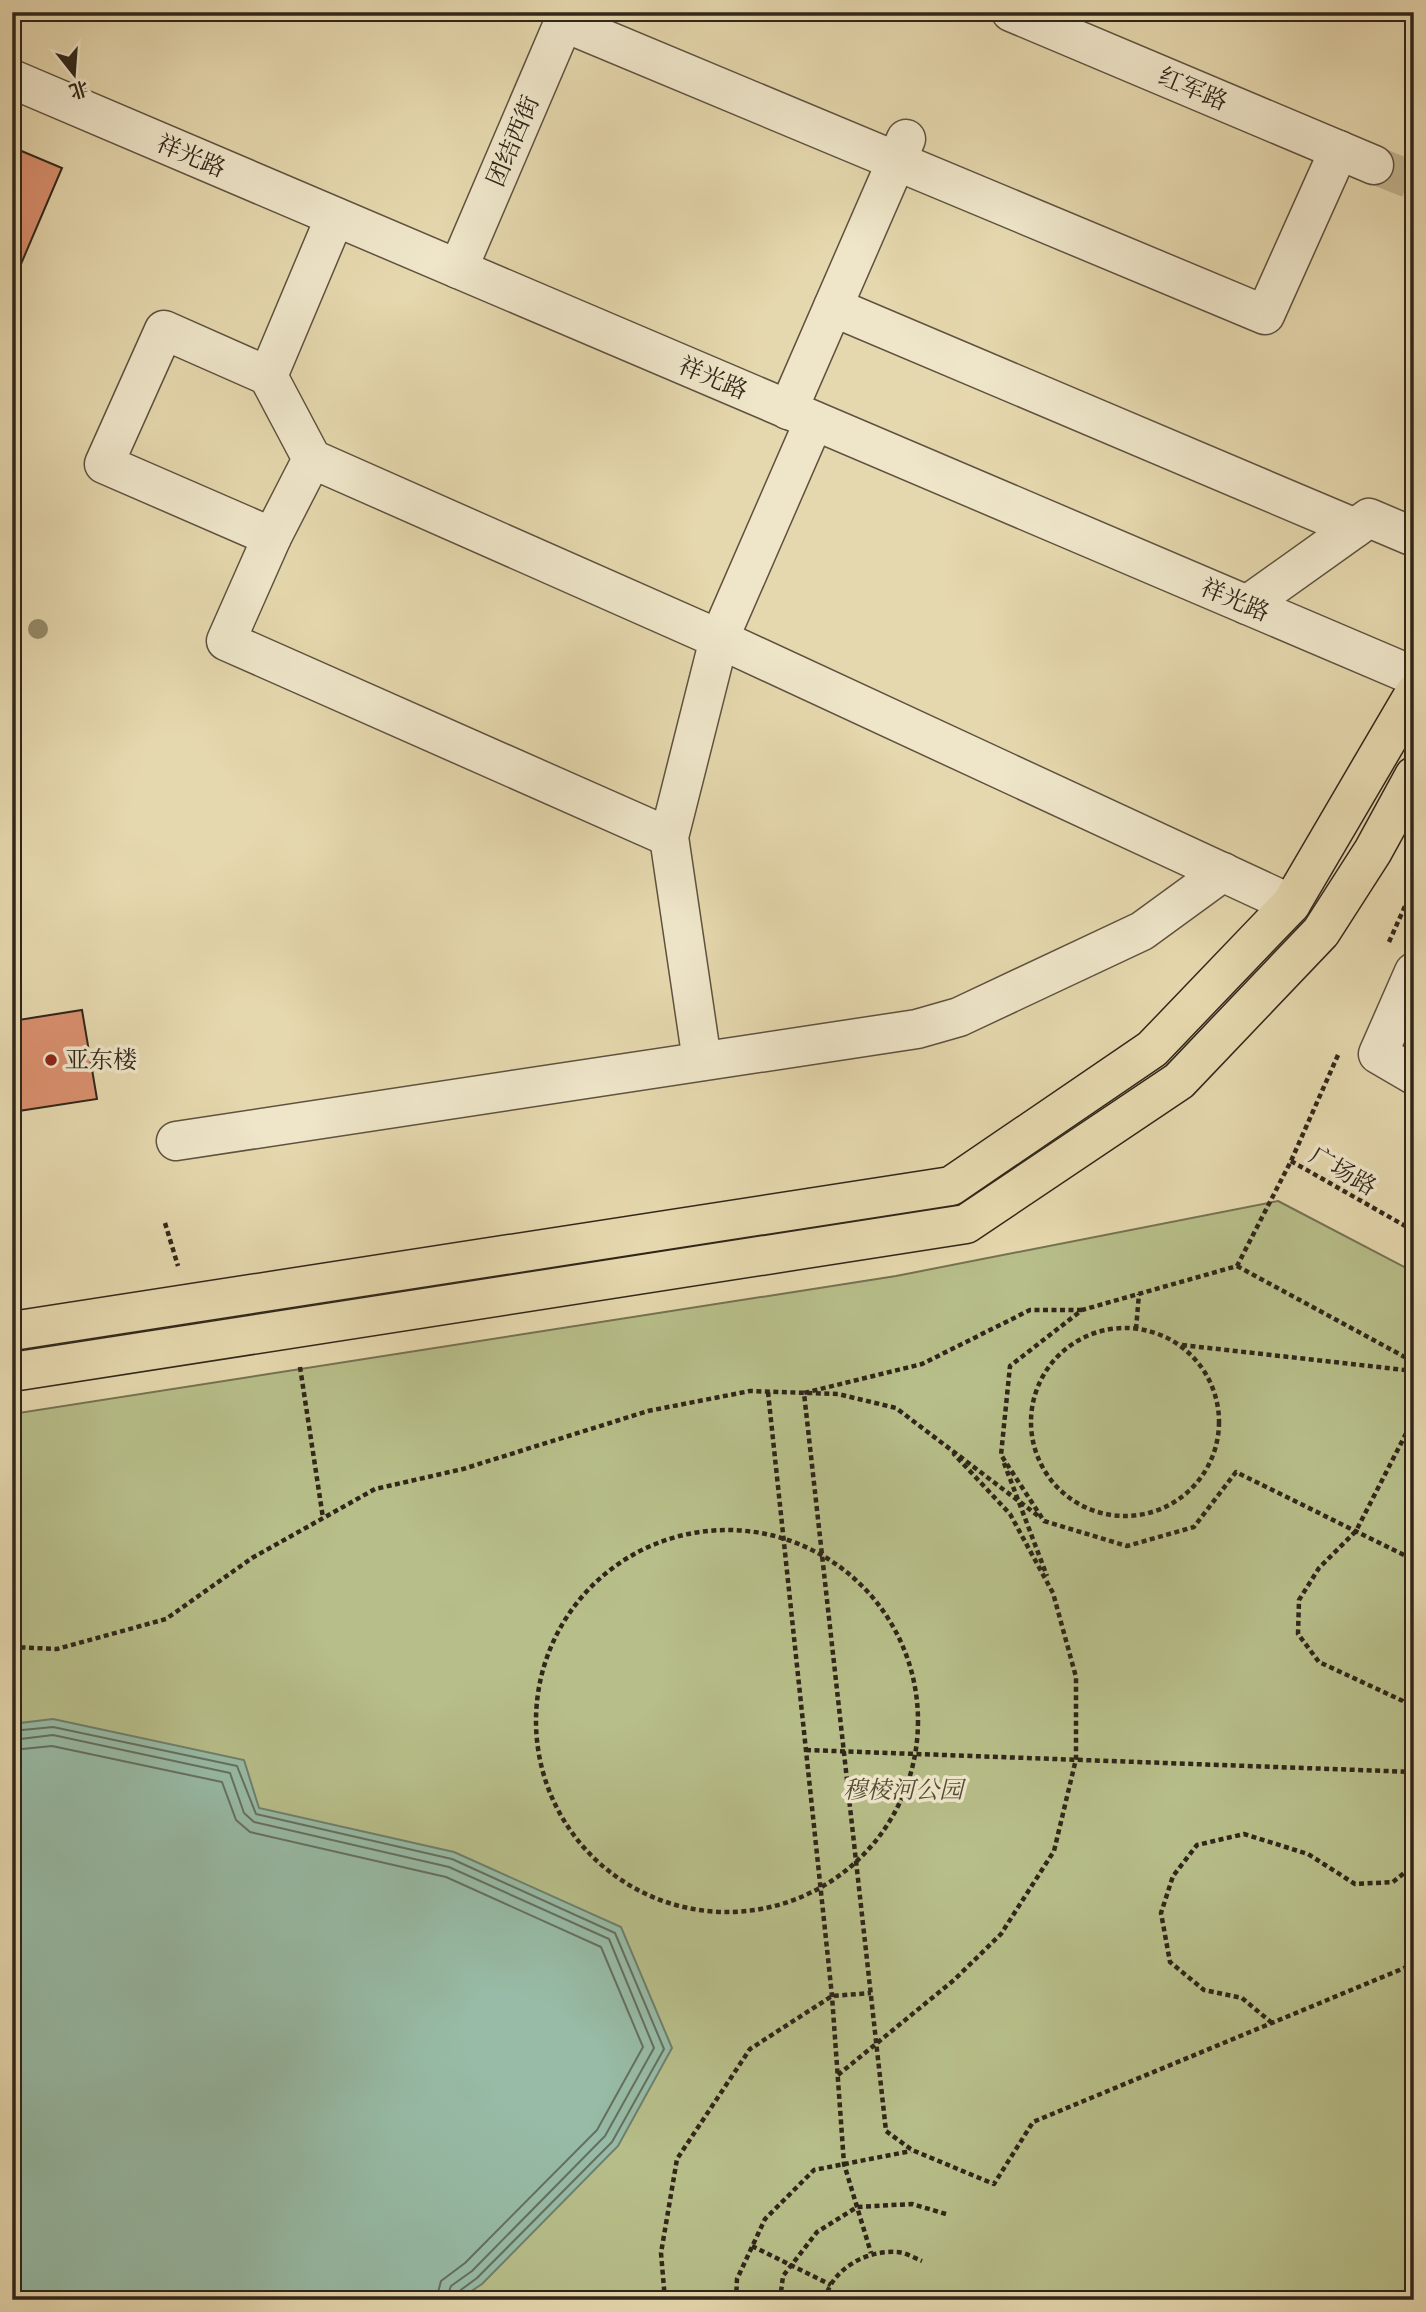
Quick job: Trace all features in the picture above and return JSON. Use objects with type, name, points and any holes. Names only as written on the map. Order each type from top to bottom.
[{"type":"main road","points":[[12,1331],[951,1186],[1152,1049],[1291,904],[1414,694]]},
{"type":"main road","points":[[12,1372],[966,1224],[1179,1081],[1321,932],[1373,851],[1414,776]]},
{"type":"street","name":"红军路","points":[[1012,12],[1374,165]]},
{"type":"street","points":[[566,17],[902,150],[1265,315],[1339,150]]},
{"type":"street","name":"团结西街","points":[[458,269],[566,17]]},
{"type":"street","name":"祥光路","points":[[12,79],[1414,676]]},
{"type":"street","points":[[702,1061],[669,837],[719,639],[801,415],[833,307],[902,150]]},
{"type":"street","points":[[268,376],[335,217]]},
{"type":"street","points":[[833,307],[1355,528]]},
{"type":"street","points":[[272,537],[104,464],[164,330],[268,376],[312,459],[719,639],[1291,904]]},
{"type":"street","points":[[312,459],[272,537],[226,640],[669,837]]},
{"type":"street","points":[[1247,605],[1369,518],[1414,537]]},
{"type":"street","points":[[176,1141],[916,1029],[959,1017],[1142,931],[1223,872]]},
{"type":"street","points":[[1414,972],[1378,1054],[1414,1074]]},
{"type":"path","name":"广场路","points":[[1237,1266],[1291,1161],[1414,1231]]},
{"type":"path","points":[[804,1393],[922,1364],[1030,1310],[1082,1310],[1237,1266],[1414,1362]]},
{"type":"path","points":[[1136,1329],[1139,1294]]},
{"type":"path","points":[[837,2075],[954,1980],[1001,1934],[1054,1851],[1076,1759],[1076,1676],[1054,1593],[1001,1455],[1010,1366],[1082,1310]]},
{"type":"path","points":[[1182,1345],[1204,1368],[1217,1397],[1220,1429],[1212,1460],[1194,1487],[1170,1505],[1131,1516],[1111,1516],[1081,1506],[1057,1489],[1039,1463],[1030,1434],[1031,1404],[1042,1374],[1063,1350],[1090,1333],[1121,1327],[1153,1331],[1182,1345],[1414,1371]]},
{"type":"path","points":[[300,1363],[323,1518]]},
{"type":"path","points":[[12,1647],[57,1649],[166,1619],[252,1558],[375,1489],[463,1469],[648,1411],[750,1391],[838,1394],[896,1409],[1044,1521],[1127,1546],[1194,1527],[1236,1472],[1414,1560]]},
{"type":"path","points":[[768,1392],[832,1996],[844,2164],[871,2253]]},
{"type":"path","points":[[804,1393],[886,2131],[912,2150],[994,2184],[1033,2122],[1414,1964]]},
{"type":"path","points":[[1414,1418],[1356,1531],[1319,1568],[1299,1600],[1298,1634],[1319,1662],[1403,1701],[1414,1713]]},
{"type":"path","points":[[944,1443],[1010,1514],[1054,1593]]},
{"type":"path","points":[[1001,1455],[1044,1521]]},
{"type":"path","points":[[744,1530],[805,1545],[858,1580],[897,1630],[918,1690],[917,1753],[896,1814],[857,1864],[803,1898],[741,1913],[678,1908],[620,1882],[574,1839],[544,1783],[534,1721],[545,1658],[575,1602],[622,1560],[680,1535],[744,1530]]},
{"type":"path","points":[[806,1750],[1414,1772]]},
{"type":"path","points":[[1272,2023],[1242,1998],[1204,1990],[1170,1962],[1161,1913],[1174,1875],[1197,1845],[1244,1834],[1308,1854],[1355,1884],[1393,1882],[1414,1865]]},
{"type":"path","points":[[664,2300],[661,2253],[677,2159],[750,2049],[832,1996],[871,1993]]},
{"type":"path","points":[[736,2300],[737,2279],[765,2219],[814,2170],[912,2150]]},
{"type":"path","points":[[780,2300],[783,2276],[817,2232],[857,2207],[912,2204],[946,2214]]},
{"type":"path","points":[[1409,2212],[1414,2204]]},
{"type":"path","points":[[752,2246],[831,2285]]},
{"type":"path","points":[[825,2300],[838,2273],[871,2253],[899,2252],[922,2261]]},
{"type":"green space","name":"穆棱河公园","points":[[1278,1201],[1414,1272],[1414,2300],[12,2300],[12,1414],[896,1276]]},
{"type":"water","points":[[53,1719],[244,1760],[259,1808],[454,1852],[621,1927],[672,2048],[618,2146],[482,2284],[458,2300],[12,2300],[12,1724]]},
{"type":"building","points":[[12,147],[62,168],[12,285]]},
{"type":"building","name":"亚东楼","points":[[82,1010],[97,1099],[12,1112],[12,1021]]},
{"type":"tunnel","points":[[1374,165],[1414,181]]},
{"type":"place","name":"亚东楼","points":[[51,1060]]}]
